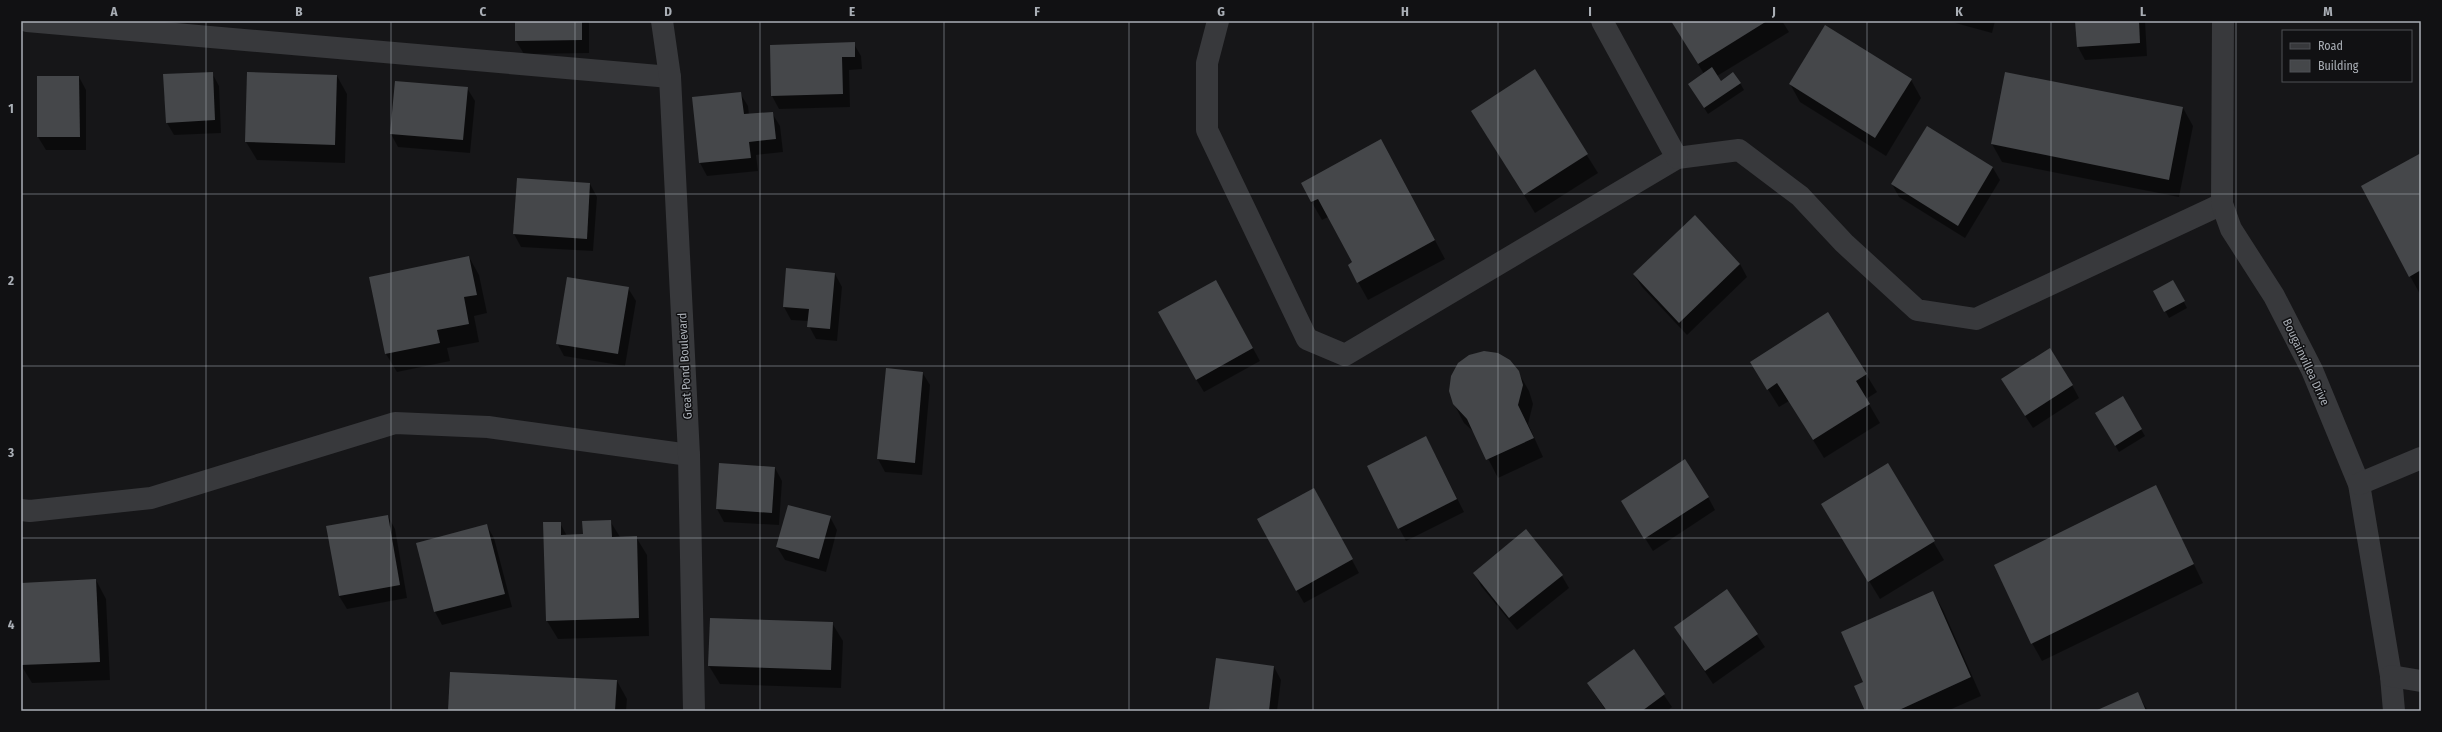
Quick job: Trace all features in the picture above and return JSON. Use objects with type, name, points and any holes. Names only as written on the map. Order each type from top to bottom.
[{"type":"street","points":[[27,21],[670,77]]},
{"type":"street","name":"Great Pond Boulevard","points":[[662,21],[670,77],[689,455],[694,711]]},
{"type":"street","points":[[1218,21],[1207,63],[1206,130],[1307,339],[1345,355],[1677,158],[1739,150],[1800,196],[1844,244],[1917,310],[1976,319],[2222,204]]},
{"type":"street","points":[[1602,21],[1677,158]]},
{"type":"street","name":"Bougainvillea Drive","points":[[2223,21],[2222,204],[2231,228],[2274,296],[2312,370],[2359,484],[2391,676],[2394,711]]},
{"type":"street","points":[[21,510],[30,511],[151,498],[395,423],[488,427],[689,455]]},
{"type":"street","points":[[2359,484],[2421,458]]},
{"type":"street","points":[[2391,676],[2421,681]]},
{"type":"building","points":[[515,21],[582,21],[582,40],[515,41]]},
{"type":"building","points":[[1671,21],[1767,21],[1698,64]]},
{"type":"building","points":[[2075,21],[2139,21],[2140,43],[2077,47]]},
{"type":"building","points":[[1825,25],[1912,79],[1875,138],[1789,84]]},
{"type":"building","points":[[855,42],[855,57],[842,57],[843,94],[771,96],[770,45]]},
{"type":"building","points":[[1712,67],[1721,81],[1733,72],[1741,83],[1704,108],[1688,84]]},
{"type":"building","points":[[1535,69],[1588,154],[1524,195],[1471,111]]},
{"type":"building","points":[[213,72],[215,120],[166,123],[163,74]]},
{"type":"building","points":[[247,72],[337,75],[335,145],[245,142]]},
{"type":"building","points":[[2005,72],[2183,107],[2169,180],[1991,144]]},
{"type":"building","points":[[37,76],[79,76],[80,137],[37,137]]},
{"type":"building","points":[[395,81],[468,87],[463,140],[390,134]]},
{"type":"building","points":[[741,92],[744,114],[773,112],[776,139],[749,142],[751,158],[699,163],[692,97]]},
{"type":"building","points":[[1927,126],[1993,167],[1958,226],[1891,184]]},
{"type":"building","points":[[1381,139],[1435,240],[1357,283],[1348,265],[1352,262],[1318,199],[1311,202],[1301,183]]},
{"type":"building","points":[[2421,153],[2421,270],[2409,277],[2361,186]]},
{"type":"building","points":[[517,178],[590,183],[587,239],[513,234]]},
{"type":"building","points":[[1695,215],[1740,264],[1679,323],[1633,274]]},
{"type":"building","points":[[469,256],[477,295],[464,297],[469,324],[437,330],[440,343],[385,354],[369,277]]},
{"type":"building","points":[[786,268],[835,273],[830,329],[807,327],[809,309],[783,307]]},
{"type":"building","points":[[567,277],[629,287],[618,354],[556,344]]},
{"type":"building","points":[[1216,280],[1253,348],[1196,380],[1158,312]]},
{"type":"building","points":[[2173,280],[2185,301],[2164,312],[2153,291]]},
{"type":"building","points":[[1828,312],[1867,374],[1856,381],[1870,404],[1813,440],[1777,383],[1767,390],[1750,362]]},
{"type":"building","points":[[2050,348],[2073,385],[2025,416],[2001,379]]},
{"type":"building","points":[[1484,351],[1498,353],[1510,360],[1519,371],[1523,385],[1518,405],[1534,438],[1486,460],[1467,419],[1453,404],[1449,391],[1451,376],[1458,363],[1469,355]]},
{"type":"building","points":[[886,368],[923,372],[915,463],[877,459]]},
{"type":"building","points":[[2123,396],[2142,429],[2115,446],[2095,413]]},
{"type":"building","points":[[1426,436],[1457,499],[1398,529],[1367,466]]},
{"type":"building","points":[[1685,459],[1709,497],[1644,539],[1621,501]]},
{"type":"building","points":[[719,463],[775,467],[772,513],[716,509]]},
{"type":"building","points":[[1888,463],[1935,541],[1868,582],[1821,504]]},
{"type":"building","points":[[2156,485],[2194,564],[2031,644],[1994,565]]},
{"type":"building","points":[[1314,488],[1353,559],[1296,591],[1257,519]]},
{"type":"building","points":[[788,505],[831,516],[819,559],[776,547]]},
{"type":"building","points":[[388,515],[400,585],[339,596],[326,526]]},
{"type":"building","points":[[611,520],[612,537],[637,536],[639,618],[546,621],[543,522],[561,522],[561,535],[583,534],[582,521]]},
{"type":"building","points":[[487,524],[505,594],[434,612],[416,543]]},
{"type":"building","points":[[1526,529],[1563,575],[1509,618],[1473,573]]},
{"type":"building","points":[[96,579],[100,662],[21,665],[21,583]]},
{"type":"building","points":[[1727,589],[1758,634],[1705,671],[1674,627]]},
{"type":"building","points":[[1933,591],[1971,677],[1897,711],[1865,711],[1854,686],[1863,682],[1841,632]]},
{"type":"building","points":[[710,618],[833,622],[831,670],[708,666]]},
{"type":"building","points":[[1634,649],[1665,694],[1642,711],[1607,711],[1587,683]]},
{"type":"building","points":[[1216,658],[1274,666],[1269,711],[1209,709]]},
{"type":"building","points":[[450,672],[617,680],[615,711],[448,711]]},
{"type":"building","points":[[2138,692],[2146,711],[2095,711]]}]
